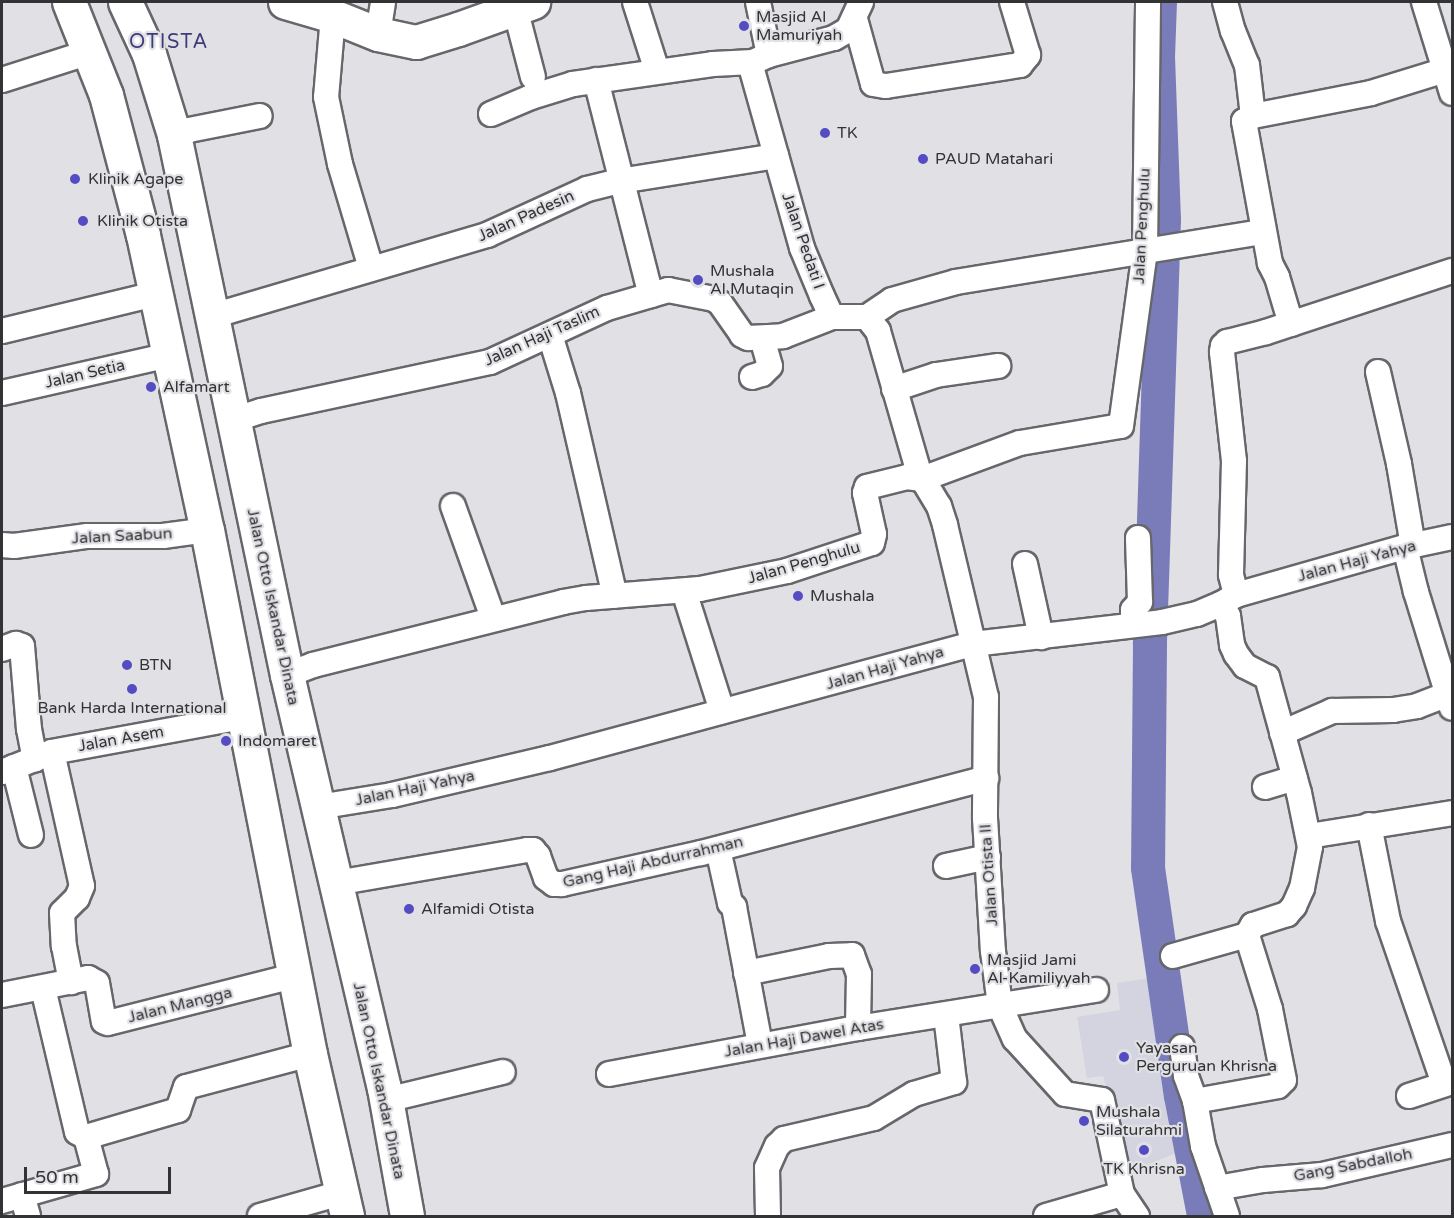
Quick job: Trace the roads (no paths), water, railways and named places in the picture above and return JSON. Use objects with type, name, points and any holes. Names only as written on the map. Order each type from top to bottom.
[{"type":"main road","points":[[69,2],[106,95],[156,294],[207,530],[294,976],[344,1205]]},
{"type":"main road","name":"Jalan Otto Iskandar Dinata","points":[[125,2],[149,54],[174,135],[287,675],[386,1100],[407,1216]]},
{"type":"main road","points":[[285,2],[333,16],[378,34],[416,42],[524,5]]},
{"type":"street","points":[[378,34],[383,2]]},
{"type":"street","points":[[635,2],[657,71]]},
{"type":"street","name":"Jalan Pedati I","points":[[758,2],[761,59],[752,70],[802,248],[832,317]]},
{"type":"street","points":[[858,10],[872,81],[876,86],[1020,65],[1028,55],[1012,2]]},
{"type":"street","name":"Jalan Penghulu","points":[[287,675],[492,618],[586,598],[684,591],[787,571],[872,543],[874,534],[865,488],[907,477],[922,479],[1020,443],[1121,426],[1157,249],[1148,2]]},
{"type":"street","points":[[1226,2],[1233,31],[1247,65],[1253,116]]},
{"type":"street","points":[[1424,2],[1449,69],[1452,93]]},
{"type":"street","points":[[524,5],[533,77]]},
{"type":"street","points":[[491,114],[531,97],[596,80],[761,59],[834,39],[848,30],[858,10]]},
{"type":"street","points":[[333,16],[326,97],[340,164],[371,268]]},
{"type":"street","points":[[2,80],[90,52]]},
{"type":"street","points":[[1291,324],[1277,277],[1270,263],[1263,232],[1243,125],[1246,119],[1371,93],[1449,69]]},
{"type":"street","points":[[596,80],[651,295]]},
{"type":"street","points":[[174,135],[260,116]]},
{"type":"street","name":"Jalan Padesin","points":[[212,316],[487,236],[587,189],[620,181],[776,156]]},
{"type":"street","points":[[752,377],[762,374],[770,366],[762,338],[783,336],[832,317],[867,317],[892,300],[956,282],[1263,232]]},
{"type":"street","points":[[1173,956],[1247,935],[1253,925],[1287,914],[1294,906],[1307,866],[1309,836],[1267,677],[1245,666],[1236,654],[1228,616],[1234,460],[1222,352],[1227,342],[1291,324],[1452,271]]},
{"type":"street","name":"Jalan Haji Taslim","points":[[233,420],[261,411],[490,362],[607,308],[668,290],[714,299],[720,303],[742,335],[748,338],[762,338]]},
{"type":"street","points":[[2,331],[156,294]]},
{"type":"street","points":[[867,317],[882,341],[894,389],[922,479],[939,506],[973,644]]},
{"type":"street","points":[[550,335],[568,393],[615,596]]},
{"type":"street","name":"Jalan Setia","points":[[2,393],[169,356]]},
{"type":"street","points":[[894,389],[936,375],[998,366]]},
{"type":"street","points":[[1282,733],[1332,711],[1393,710],[1451,701],[1447,670],[1419,603],[1409,547],[1399,464],[1378,372]]},
{"type":"street","points":[[453,506],[492,618]]},
{"type":"street","name":"Jalan Saabun","points":[[2,545],[14,546],[87,536],[163,536],[207,530]]},
{"type":"street","name":"Jalan Haji Yahya","points":[[318,807],[392,795],[516,766],[973,644],[1162,622],[1197,614],[1228,600],[1409,547],[1452,537]]},
{"type":"street","points":[[1135,624],[1133,610],[1140,602],[1138,538]]},
{"type":"street","points":[[1025,564],[1041,637]]},
{"type":"street","points":[[684,591],[722,711]]},
{"type":"street","points":[[2,649],[16,644],[22,646],[29,729],[26,763],[31,835]]},
{"type":"street","name":"Jalan Otista II","points":[[973,644],[986,697],[988,857],[993,951],[1000,1006],[1015,1039],[1065,1094],[1102,1100],[1122,1194],[1137,1216]]},
{"type":"street","name":"Jalan Asem","points":[[26,763],[243,717]]},
{"type":"street","points":[[2,995],[71,982],[64,946],[62,913],[76,898],[82,886],[26,763]]},
{"type":"street","name":"Gang Haji Abdurrahman","points":[[336,883],[533,850],[538,856],[546,878],[554,884],[562,884],[718,849],[986,778]]},
{"type":"street","points":[[1265,787],[1295,778]]},
{"type":"street","points":[[1309,836],[1452,813]]},
{"type":"street","points":[[1369,825],[1388,921],[1448,1083],[1409,1096]]},
{"type":"street","points":[[718,849],[730,903],[734,907],[760,1045]]},
{"type":"street","points":[[946,866],[988,857]]},
{"type":"street","points":[[1195,1101],[1278,1086],[1284,1080],[1270,1009],[1247,935]]},
{"type":"street","points":[[746,973],[829,956],[852,955],[859,974],[858,1028]]},
{"type":"street","name":"Jalan Mangga","points":[[71,982],[88,978],[97,983],[104,1021],[108,1023],[294,976]]},
{"type":"street","points":[[17,1204],[95,1176],[96,1171],[86,1137],[77,1132],[43,988]]},
{"type":"street","name":"Jalan Haji Dawel Atas","points":[[609,1074],[858,1028],[1096,990]]},
{"type":"street","points":[[768,1216],[767,1168],[777,1146],[793,1136],[883,1115],[914,1094],[955,1080],[946,1015]]},
{"type":"street","points":[[1182,1047],[1186,1076],[1195,1101],[1203,1146],[1227,1216]]},
{"type":"street","points":[[86,1137],[178,1110],[186,1087],[310,1053]]},
{"type":"street","points":[[386,1100],[503,1072]]},
{"type":"street","name":"Gang Sabdalloh","points":[[1217,1188],[1263,1180],[1322,1175],[1452,1145]]},
{"type":"street","points":[[1046,1216],[1122,1194]]},
{"type":"street","points":[[260,1216],[344,1205]]},
{"type":"waterway","points":[[1160,2],[1158,57],[1164,219],[1150,645],[1148,868],[1181,1096],[1204,1216]]},
{"type":"place","name":"Masjid Al Mamuriyah","points":[[744,26]]},
{"type":"place","name":"TK","points":[[825,133]]},
{"type":"place","name":"PAUD Matahari","points":[[923,159]]},
{"type":"place","name":"Klinik Agape","points":[[75,179]]},
{"type":"place","name":"Klinik Otista","points":[[83,221]]},
{"type":"place","name":"Mushala Al Mutaqin","points":[[698,280]]},
{"type":"place","name":"Alfamart","points":[[151,387]]},
{"type":"place","name":"Mushala","points":[[798,596]]},
{"type":"place","name":"BTN","points":[[127,665]]},
{"type":"place","name":"Bank Harda International","points":[[132,689]]},
{"type":"place","name":"Indomaret","points":[[226,741]]},
{"type":"place","name":"Alfamidi Otista","points":[[409,909]]},
{"type":"place","name":"Masjid Jami Al-Kamiliyyah","points":[[975,969]]},
{"type":"place","name":"Yayasan Perguruan Khrisna","points":[[1124,1057]]},
{"type":"place","name":"Mushala Silaturahmi","points":[[1084,1121]]},
{"type":"place","name":"TK Khrisna","points":[[1144,1150]]},
{"type":"district","name":"OTISTA","points":[[169,42]]}]
